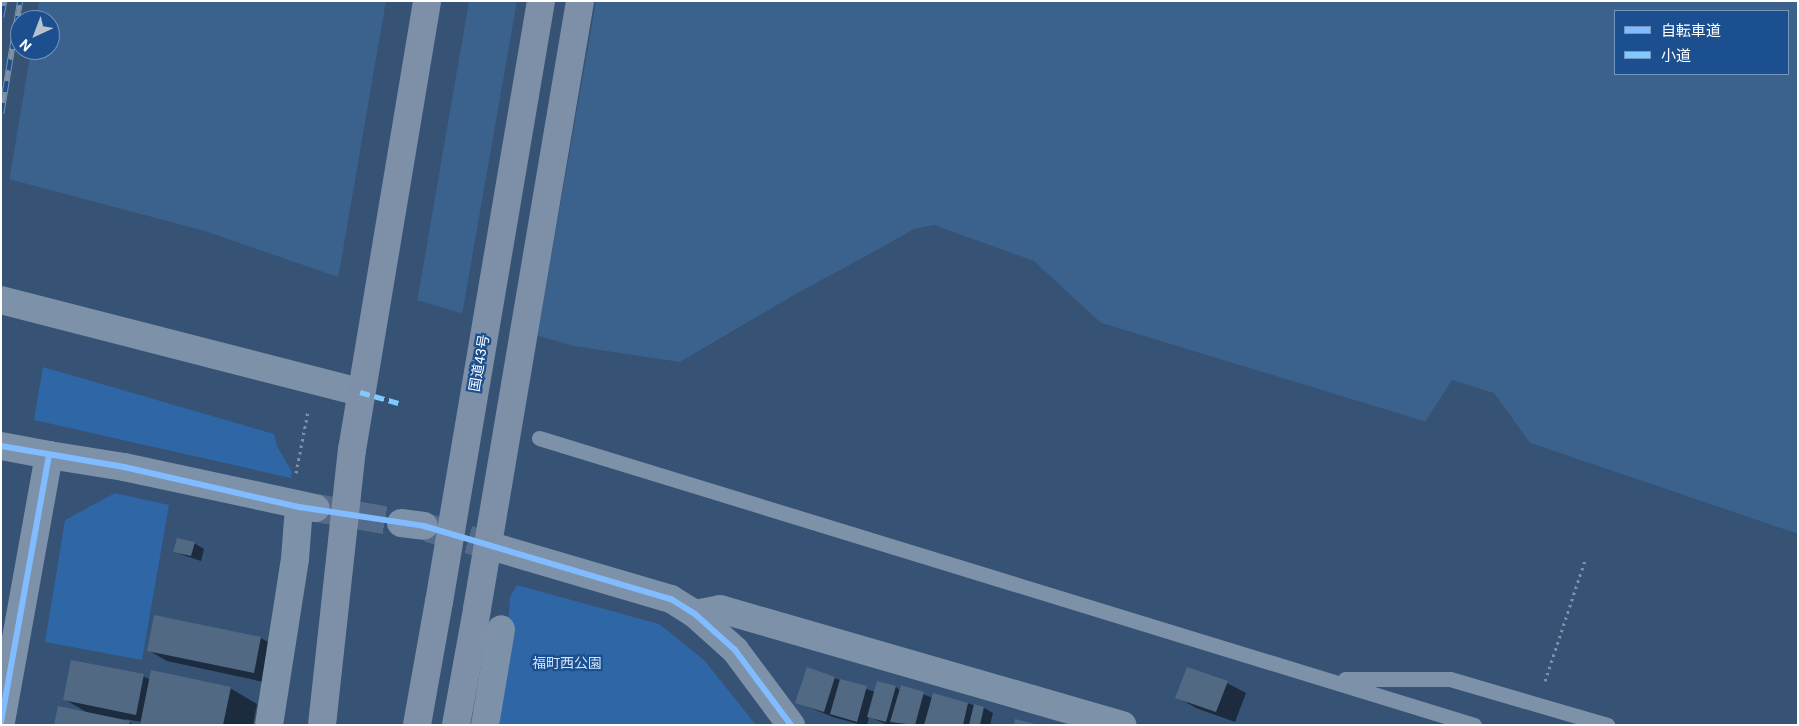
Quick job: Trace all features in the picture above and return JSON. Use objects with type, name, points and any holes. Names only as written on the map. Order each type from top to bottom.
[{"type":"highway","points":[[322,725],[360,392],[428,1]]},
{"type":"highway","name":"国道43号","points":[[417,725],[541,1]]},
{"type":"highway","points":[[456,725],[580,1]]},
{"type":"street","points":[[1,300],[360,392]]},
{"type":"street","points":[[1,446],[124,467],[301,507],[295,559],[269,725]]},
{"type":"street","points":[[1,722],[49,455]]},
{"type":"street","points":[[501,549],[671,599],[695,614],[735,650],[791,725]]},
{"type":"street","points":[[695,614],[720,609],[1123,725]]},
{"type":"street","points":[[485,725],[501,629]]},
{"type":"lane","points":[[539,438],[1332,679],[1474,725]]},
{"type":"lane","points":[[1332,679],[1450,679],[1538,703],[1607,725]]},
{"type":"path","points":[[301,507],[309,406]]},
{"type":"path","points":[[1538,703],[1585,560]]},
{"type":"green space","points":[[43,367],[274,434],[277,446],[292,472],[291,478],[34,420]]},
{"type":"green space","points":[[115,493],[169,505],[142,660],[45,642],[65,520]]},
{"type":"green space","name":"福町西公園","points":[[517,585],[659,624],[704,660],[756,725],[492,725],[507,642],[510,597]]},
{"type":"shaded area","points":[[1,1],[1798,1],[1798,534],[1530,443],[1494,393],[1452,380],[1425,422],[1101,323],[1034,261],[934,225],[914,229],[680,362],[573,346],[332,275],[205,231],[1,177]]},
{"type":"pier","points":[[1,1],[39,1],[38,10],[10,10],[10,60],[29,60],[9,182],[1,180]]},
{"type":"pier","points":[[386,1],[469,1],[417,302],[338,279]]},
{"type":"pier","points":[[517,1],[596,1],[537,338],[462,315]]},
{"type":"pier","points":[[877,250],[881,251],[680,362],[792,296]]},
{"type":"pier","points":[[1097,323],[1101,323],[1427,422],[1424,424]]},
{"type":"pier","points":[[1527,442],[1798,534],[1798,536],[1530,445]]},
{"type":"building","points":[[177,538],[195,542],[191,556],[173,552]]},
{"type":"building","points":[[154,615],[261,637],[254,673],[147,651]]},
{"type":"building","points":[[71,660],[144,674],[136,715],[63,700]]},
{"type":"building","points":[[807,667],[835,677],[824,712],[795,703]]},
{"type":"building","points":[[1187,667],[1228,681],[1216,712],[1175,698]]},
{"type":"building","points":[[151,670],[231,687],[223,725],[140,725]]},
{"type":"building","points":[[840,679],[867,686],[857,722],[830,714]]},
{"type":"building","points":[[877,681],[896,686],[886,722],[867,717]]},
{"type":"building","points":[[901,685],[924,692],[915,725],[890,722]]},
{"type":"building","points":[[933,693],[968,703],[963,725],[924,725]]},
{"type":"building","points":[[974,704],[984,707],[980,725],[969,725]]},
{"type":"building","points":[[58,706],[130,721],[129,725],[54,725]]},
{"type":"building","points":[[1015,719],[1035,724],[1035,725],[1014,725]]},
{"type":"tunnel","points":[[316,508],[401,523]]},
{"type":"tunnel","points":[[428,528],[501,549]]},
{"type":"railway","points":[[1,17],[4,1]]},
{"type":"railway","points":[[1,114],[20,1]]},
{"type":"marked path","points":[[360,392],[398,403]]},
{"type":"cycle path","points":[[1,446],[124,467],[299,507],[424,526],[671,599],[695,614],[735,650],[791,725]]},
{"type":"cycle path","points":[[1,722],[49,455]]}]
